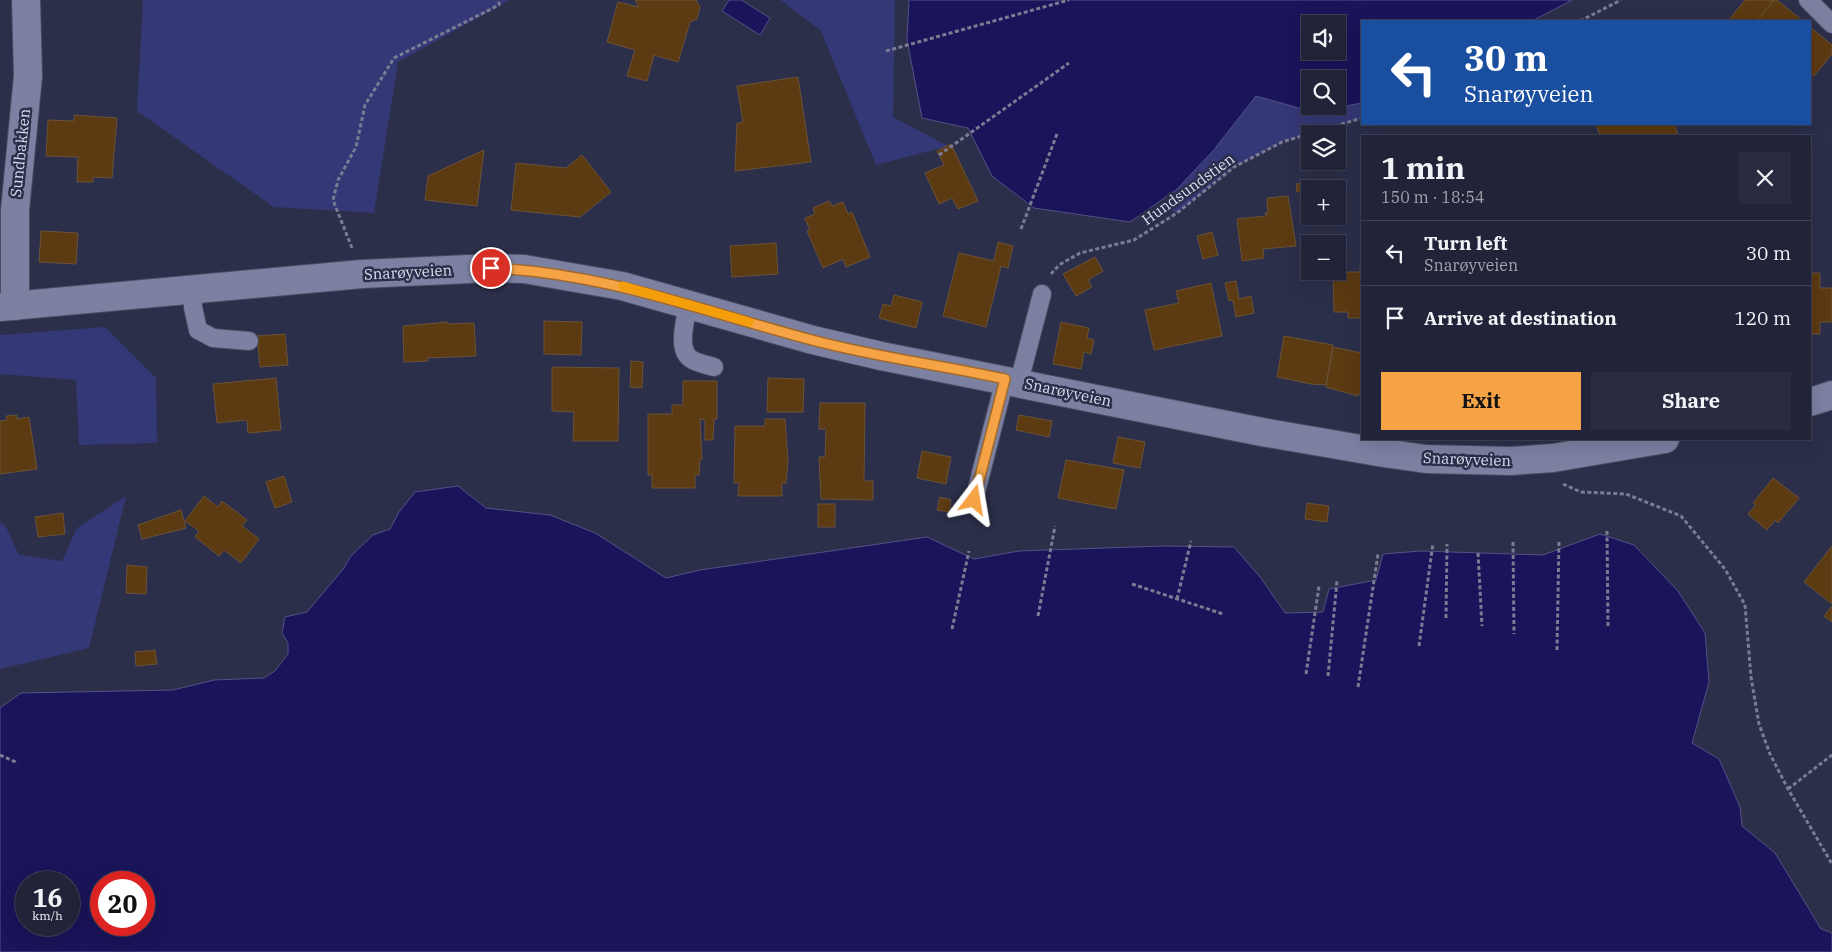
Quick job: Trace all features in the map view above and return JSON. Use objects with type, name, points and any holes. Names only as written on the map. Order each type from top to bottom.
[{"type":"street","name":"Sundbakken","points":[[8,306],[14,210],[28,76],[26,0]]},
{"type":"street","name":"Snarøyveien","points":[[8,306],[362,274],[491,268],[524,269],[622,286],[813,340],[1262,432],[1384,453],[1426,458],[1511,461],[1553,458],[1659,440]]},
{"type":"street","points":[[1811,402],[1832,395]]},
{"type":"lane","points":[[1808,0],[1832,24]]},
{"type":"lane","points":[[193,289],[193,307],[198,330],[214,338],[249,341]]},
{"type":"lane","points":[[974,500],[1042,294]]},
{"type":"lane","points":[[688,305],[683,345],[685,352],[690,359],[714,367]]},
{"type":"path","points":[[362,274],[333,200],[338,180],[356,147],[365,104],[394,58],[500,5],[499,0]]},
{"type":"path","points":[[886,51],[1069,0]]},
{"type":"path","points":[[1582,20],[1621,0]]},
{"type":"path","points":[[938,154],[1069,63]]},
{"type":"path","name":"Hundsundstien","points":[[1042,294],[1051,273],[1059,265],[1080,253],[1134,240],[1177,213],[1234,167],[1282,142],[1361,118]]},
{"type":"path","points":[[1021,229],[1057,134]]},
{"type":"path","points":[[1562,482],[1566,487],[1581,492],[1626,494],[1681,516],[1725,569],[1745,606],[1751,677],[1758,724],[1770,754],[1788,789],[1832,864]]},
{"type":"path","points":[[1038,616],[1055,526]]},
{"type":"path","points":[[1607,531],[1608,626]]},
{"type":"path","points":[[1557,650],[1560,540]]},
{"type":"path","points":[[1177,599],[1191,541]]},
{"type":"path","points":[[1513,542],[1514,634]]},
{"type":"path","points":[[1419,646],[1433,543]]},
{"type":"path","points":[[1446,618],[1447,544]]},
{"type":"path","points":[[952,629],[968,550]]},
{"type":"path","points":[[1478,552],[1482,626]]},
{"type":"path","points":[[1358,686],[1378,554]]},
{"type":"path","points":[[1328,676],[1337,581]]},
{"type":"path","points":[[1132,584],[1223,614]]},
{"type":"path","points":[[1306,674],[1319,586]]},
{"type":"path","points":[[0,755],[18,762]]},
{"type":"path","points":[[1788,789],[1832,755]]},
{"type":"shaded area","points":[[143,0],[510,0],[398,62],[374,213],[274,207],[137,111]]},
{"type":"shaded area","points":[[729,0],[741,0],[770,18],[760,35],[722,11]]},
{"type":"shaded area","points":[[781,0],[895,0],[893,117],[948,146],[876,165],[821,31]]},
{"type":"shaded area","points":[[909,0],[1572,0],[1534,20],[1361,20],[1361,103],[1346,106],[1346,70],[1301,70],[1301,109],[1256,96],[1213,151],[1176,190],[1130,222],[1034,208],[992,176],[968,128],[922,118],[907,40]]},
{"type":"shaded area","points":[[1256,96],[1301,109],[1301,115],[1346,115],[1346,106],[1361,103],[1361,118],[1339,125],[1301,125],[1301,136],[1282,142],[1234,167],[1177,213],[1164,208],[1176,190],[1213,151]]},
{"type":"shaded area","points":[[105,327],[156,378],[157,443],[79,445],[76,380],[0,374],[0,335]]},
{"type":"shaded area","points":[[458,486],[486,508],[550,515],[595,533],[666,578],[700,570],[927,537],[974,559],[1019,551],[1163,546],[1234,547],[1260,577],[1285,613],[1323,612],[1329,589],[1376,580],[1383,554],[1421,551],[1543,555],[1600,534],[1634,545],[1678,591],[1705,633],[1709,682],[1692,743],[1719,759],[1740,807],[1742,826],[1775,853],[1821,929],[1832,933],[1832,952],[0,952],[0,708],[21,693],[173,690],[214,680],[264,678],[275,671],[288,654],[288,643],[282,633],[285,617],[307,612],[344,568],[351,556],[373,535],[390,529],[399,512],[415,492]]},
{"type":"shaded area","points":[[126,496],[89,648],[0,669],[0,523],[5,525],[19,555],[62,561],[77,528]]},
{"type":"building","points":[[635,0],[696,0],[700,7],[697,19],[690,22],[678,62],[654,55],[647,81],[627,76],[635,50],[607,42],[618,2],[639,7]]},
{"type":"building","points":[[1745,0],[1774,0],[1758,20],[1729,20]]},
{"type":"building","points":[[1774,0],[1777,0],[1802,20],[1758,20]]},
{"type":"building","points":[[1811,28],[1832,45],[1832,54],[1814,76],[1811,74]]},
{"type":"building","points":[[798,77],[811,162],[735,171],[737,123],[743,122],[737,86]]},
{"type":"building","points":[[74,115],[117,118],[112,178],[93,177],[93,182],[77,182],[78,157],[46,156],[48,120],[74,121]]},
{"type":"building","points":[[1596,125],[1674,125],[1678,135],[1600,135]]},
{"type":"building","points":[[951,144],[978,201],[958,209],[952,198],[939,204],[925,173],[944,165],[937,151]]},
{"type":"building","points":[[484,150],[477,206],[425,200],[428,176]]},
{"type":"building","points":[[582,155],[611,192],[580,217],[511,210],[516,163],[566,168]]},
{"type":"building","points":[[1301,183],[1301,192],[1297,192],[1296,184]]},
{"type":"building","points":[[1288,196],[1296,246],[1263,249],[1264,258],[1242,261],[1237,219],[1266,216],[1265,213],[1268,213],[1267,198]]},
{"type":"building","points":[[829,201],[832,206],[843,202],[848,214],[852,212],[870,257],[846,267],[843,259],[823,268],[807,231],[810,230],[805,218],[815,214],[813,208]]},
{"type":"building","points":[[41,231],[78,233],[76,264],[39,262]]},
{"type":"building","points":[[1212,232],[1218,255],[1203,259],[1197,236]]},
{"type":"building","points":[[998,242],[1013,246],[1008,268],[1001,266],[986,327],[943,316],[959,253],[994,261]]},
{"type":"building","points":[[776,243],[778,274],[732,277],[730,246]]},
{"type":"building","points":[[1095,257],[1103,271],[1088,280],[1092,287],[1076,296],[1063,274]]},
{"type":"building","points":[[1346,272],[1361,272],[1361,318],[1348,318],[1348,312],[1334,312],[1333,280],[1346,280]]},
{"type":"building","points":[[1811,273],[1820,273],[1820,288],[1832,288],[1832,322],[1820,322],[1820,334],[1811,334]]},
{"type":"building","points":[[1236,281],[1239,299],[1251,296],[1254,313],[1236,317],[1233,300],[1229,301],[1225,283]]},
{"type":"building","points":[[1211,283],[1222,336],[1154,350],[1145,310],[1179,303],[1176,291]]},
{"type":"building","points":[[894,295],[922,302],[916,328],[879,318],[883,304],[891,306]]},
{"type":"building","points":[[544,321],[582,322],[581,355],[544,354]]},
{"type":"building","points":[[448,322],[448,324],[474,323],[476,356],[427,358],[428,361],[404,362],[403,326]]},
{"type":"building","points":[[1061,322],[1089,328],[1087,338],[1094,340],[1091,354],[1084,352],[1081,369],[1053,364]]},
{"type":"building","points":[[285,334],[288,365],[260,367],[257,336]]},
{"type":"building","points":[[1284,336],[1333,345],[1326,385],[1277,377]]},
{"type":"building","points":[[1333,347],[1361,353],[1361,394],[1359,393],[1358,396],[1326,387]]},
{"type":"building","points":[[631,361],[643,362],[642,388],[630,387]]},
{"type":"building","points":[[552,367],[619,368],[618,441],[573,441],[574,412],[552,411]]},
{"type":"building","points":[[276,378],[281,430],[248,433],[247,420],[217,423],[213,384]]},
{"type":"building","points":[[768,378],[804,379],[803,412],[767,412]]},
{"type":"building","points":[[683,381],[717,381],[717,419],[714,419],[713,440],[705,440],[705,420],[700,419],[702,459],[700,459],[699,475],[695,475],[695,488],[652,488],[652,475],[648,475],[648,414],[672,414],[672,405],[683,405]]},
{"type":"building","points":[[820,403],[865,403],[864,481],[873,481],[873,500],[821,499],[819,457],[825,457],[826,429],[819,429]]},
{"type":"building","points":[[17,415],[17,419],[29,417],[37,469],[0,474],[0,421],[7,420],[6,416]]},
{"type":"building","points":[[1019,415],[1052,421],[1049,437],[1016,430]]},
{"type":"building","points":[[765,419],[785,419],[788,461],[786,483],[782,483],[782,496],[738,496],[739,483],[734,483],[735,426],[765,426]]},
{"type":"building","points":[[1118,437],[1145,442],[1140,468],[1113,463]]},
{"type":"building","points":[[922,451],[951,457],[946,484],[917,478]]},
{"type":"building","points":[[1066,460],[1124,470],[1116,509],[1058,498]]},
{"type":"building","points":[[284,476],[292,502],[275,508],[266,482]]},
{"type":"building","points":[[1773,478],[1799,498],[1778,523],[1775,520],[1767,530],[1748,514],[1756,505],[1753,503]]},
{"type":"building","points":[[204,496],[218,507],[222,501],[247,520],[242,526],[259,539],[241,563],[224,550],[219,556],[195,537],[199,531],[185,521]]},
{"type":"building","points":[[940,497],[951,500],[949,512],[937,510]]},
{"type":"building","points":[[1307,503],[1329,506],[1327,522],[1305,519]]},
{"type":"building","points":[[818,504],[835,504],[835,527],[818,527]]},
{"type":"building","points":[[181,510],[186,528],[142,539],[138,525]]},
{"type":"building","points":[[63,513],[65,534],[38,537],[35,517]]},
{"type":"building","points":[[1832,546],[1832,604],[1804,582]]},
{"type":"building","points":[[127,565],[147,567],[146,594],[126,593]]},
{"type":"building","points":[[1832,606],[1832,622],[1824,616]]},
{"type":"building","points":[[155,650],[157,664],[136,666],[135,652]]},
{"type":"slow traffic","points":[[623,286],[749,322]]},
{"type":"route","points":[[491,268],[557,273],[622,286],[813,340],[881,356],[1005,379],[974,500]]}]
